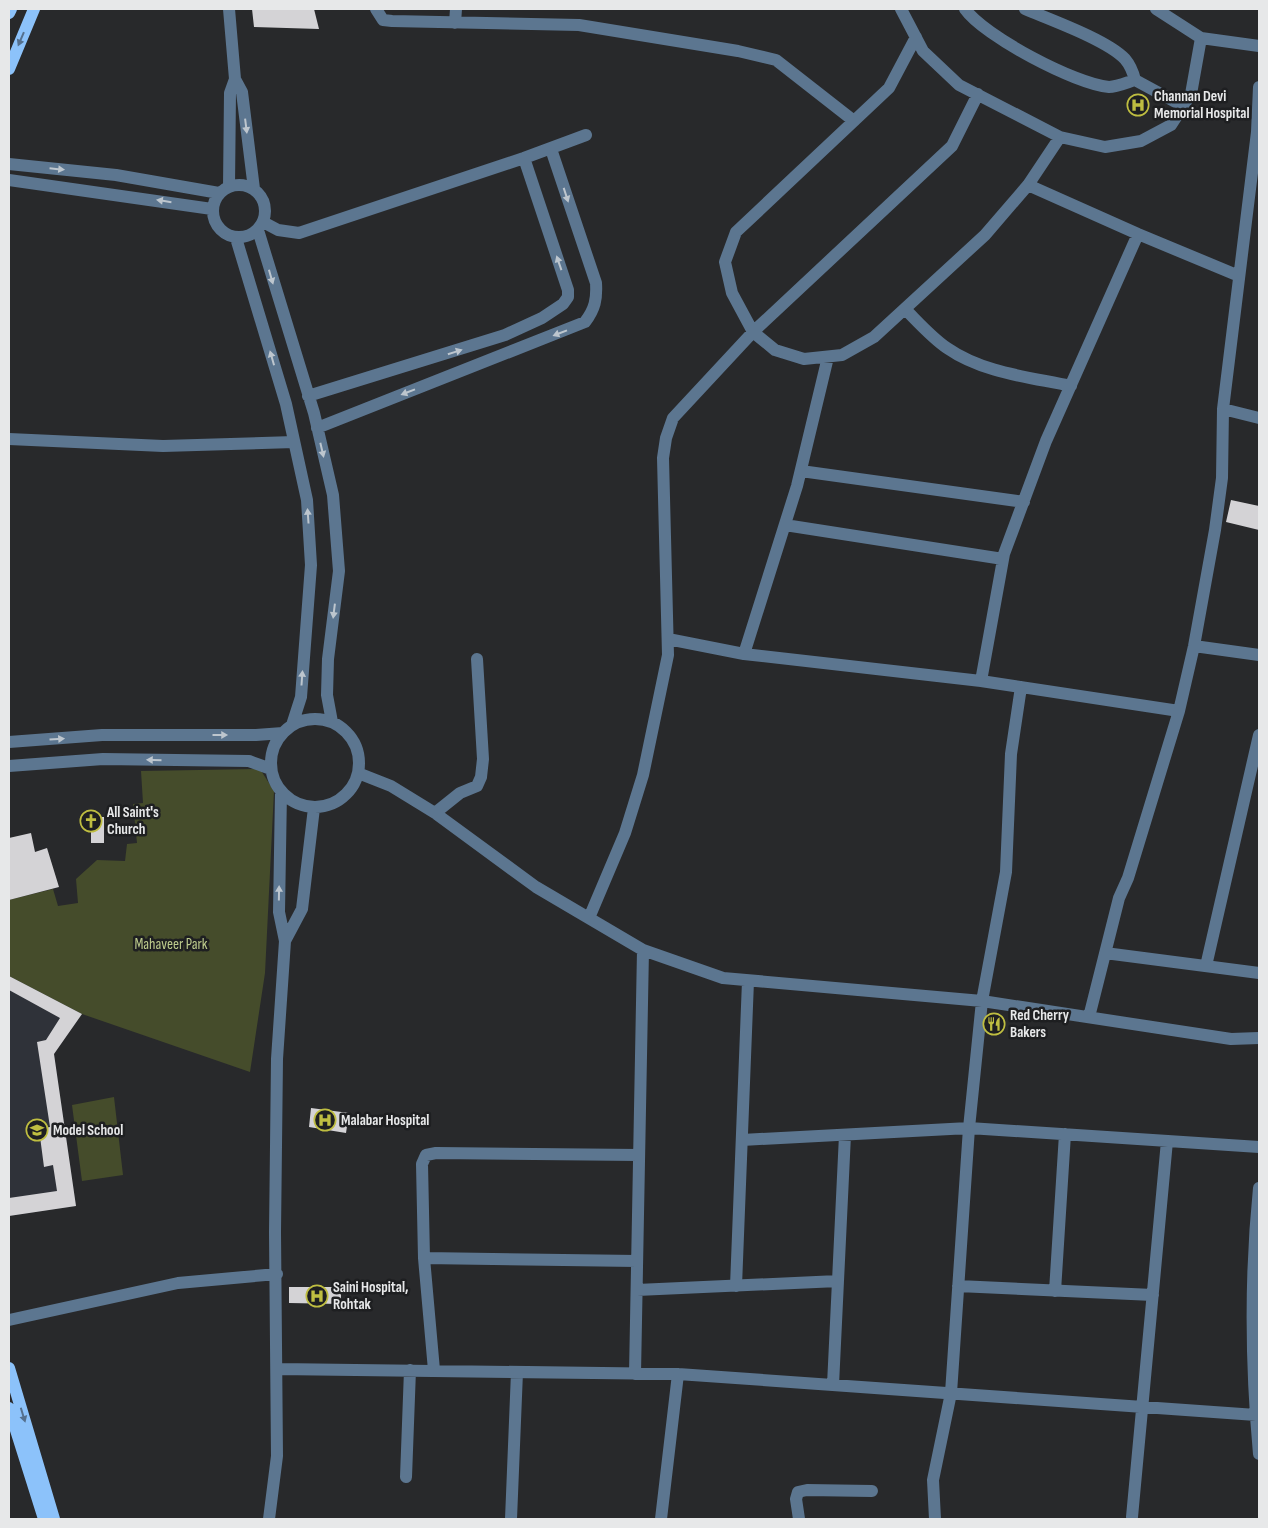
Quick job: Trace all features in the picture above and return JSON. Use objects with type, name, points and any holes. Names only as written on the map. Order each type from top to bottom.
[{"type":"main road","points":[[9,13],[11,9]]},
{"type":"main road","points":[[9,69],[34,9]]},
{"type":"main road","points":[[9,1368],[54,1519]]},
{"type":"main road","points":[[9,1408],[44,1519]]},
{"type":"main road","points":[[9,1435],[36,1519]]},
{"type":"street","points":[[229,9],[235,79],[242,92],[254,189]]},
{"type":"street","points":[[376,9],[383,20],[392,22],[579,25],[738,50],[776,60],[854,121]]},
{"type":"street","points":[[455,23],[456,9]]},
{"type":"street","points":[[901,9],[923,51],[959,84],[1060,137],[1105,147],[1141,141],[1171,125],[1191,94],[1201,38]]},
{"type":"street","points":[[965,9],[985,30],[1072,77],[1110,87],[1135,80],[1183,106]]},
{"type":"street","points":[[1025,9],[1097,41],[1124,58],[1132,68],[1135,80]]},
{"type":"street","points":[[1156,9],[1201,38],[1259,46]]},
{"type":"street","points":[[916,37],[888,88],[736,232],[725,262],[732,293],[752,332],[775,350],[804,359],[828,357],[842,355],[874,337],[985,235],[1028,185],[1060,137]]},
{"type":"street","points":[[235,79],[230,93],[224,190],[212,209],[213,219],[221,231],[236,238],[245,237],[260,226],[299,233],[551,149],[586,135]]},
{"type":"street","points":[[1089,1017],[1120,898],[1128,878],[1179,710],[1194,646],[1215,530],[1222,478],[1222,409],[1258,139],[1259,87]]},
{"type":"street","points":[[589,918],[625,833],[643,775],[666,664],[668,640],[663,458],[669,426],[673,418],[752,332],[952,146],[978,94]]},
{"type":"street","points":[[317,428],[585,322],[594,310],[597,297],[596,283],[551,149]]},
{"type":"street","points":[[308,396],[505,335],[542,318],[563,304],[568,297],[568,290],[524,158]]},
{"type":"street","points":[[9,164],[116,175],[224,190],[242,184],[260,194],[265,207],[260,226],[317,428],[332,495],[339,571],[328,659],[327,695],[332,722]]},
{"type":"street","points":[[9,180],[212,209]]},
{"type":"street","points":[[1028,185],[1239,276]]},
{"type":"street","points":[[981,681],[1003,560],[1046,440],[1138,234]]},
{"type":"street","points":[[236,238],[283,394],[307,500],[311,565],[301,697],[288,729],[276,742],[271,756],[271,769],[281,792],[279,912],[285,941],[277,1058],[277,1456],[269,1519]]},
{"type":"street","points":[[905,309],[946,348],[967,360],[990,369],[1071,386]]},
{"type":"street","points":[[744,654],[801,471],[828,357]]},
{"type":"street","points":[[1222,409],[1259,418]]},
{"type":"street","points":[[9,439],[163,446],[294,442]]},
{"type":"street","points":[[801,471],[1024,502]]},
{"type":"street","points":[[785,525],[1003,560]]},
{"type":"street","points":[[668,640],[744,654],[981,681],[1179,710]]},
{"type":"street","points":[[1194,646],[1259,655]]},
{"type":"street","points":[[435,813],[460,793],[477,786],[481,777],[483,759],[477,659]]},
{"type":"street","points":[[935,1519],[932,1480],[951,1393],[969,1128],[982,1001],[1006,872],[1011,754],[1021,687]]},
{"type":"street","points":[[9,742],[102,735],[256,735],[288,729],[303,721],[318,719],[332,722],[348,734],[358,752],[358,773],[350,791],[334,804],[314,808],[296,803],[281,792]]},
{"type":"street","points":[[1206,966],[1259,735]]},
{"type":"street","points":[[9,766],[103,759],[248,761],[271,769]]},
{"type":"street","points":[[358,773],[391,786],[435,813],[536,887],[643,950],[723,978],[982,1001],[1231,1039],[1259,1038]]},
{"type":"street","points":[[285,941],[302,909],[314,808]]},
{"type":"street","points":[[635,1374],[643,950]]},
{"type":"street","points":[[1105,953],[1259,973]]},
{"type":"street","points":[[736,1286],[748,981]]},
{"type":"street","points":[[742,1140],[969,1128],[1259,1148]]},
{"type":"street","points":[[1055,1291],[1066,1134]]},
{"type":"street","points":[[833,1385],[845,1135]]},
{"type":"street","points":[[1132,1517],[1167,1141]]},
{"type":"street","points":[[434,1370],[424,1258],[422,1164],[429,1154],[639,1155]]},
{"type":"street","points":[[1259,1188],[1255,1229],[1257,1303],[1256,1415],[1259,1454]]},
{"type":"street","points":[[424,1258],[637,1261]]},
{"type":"street","points":[[9,1320],[178,1283],[277,1274]]},
{"type":"street","points":[[636,1290],[838,1281]]},
{"type":"street","points":[[958,1286],[1153,1296]]},
{"type":"street","points":[[278,1369],[678,1374],[1256,1415]]},
{"type":"street","points":[[406,1477],[410,1370]]},
{"type":"street","points":[[511,1519],[517,1372]]},
{"type":"street","points":[[660,1519],[678,1374]]},
{"type":"street","points":[[799,1519],[796,1499],[798,1492],[807,1490],[872,1491]]},
{"type":"shaded area","name":"Model School","points":[[9,976],[82,1014],[54,1054],[76,1206],[9,1216]]},
{"type":"green space","name":"Mahaveer Park","points":[[260,769],[274,791],[265,973],[250,1072],[82,1014],[9,976],[9,900],[53,889],[58,906],[78,903],[76,879],[97,860],[125,861],[127,844],[137,843],[133,804],[143,803],[141,771]]},
{"type":"green space","points":[[114,1097],[123,1175],[82,1181],[72,1105]]},
{"type":"building","points":[[252,9],[314,9],[319,29],[254,27]]},
{"type":"building","points":[[1142,99],[1145,107],[1135,110],[1133,103]]},
{"type":"building","points":[[1231,500],[1259,506],[1259,530],[1226,522]]},
{"type":"building","points":[[91,817],[104,817],[104,843],[91,843]]},
{"type":"building","points":[[31,833],[35,852],[47,848],[59,887],[9,900],[9,838]]},
{"type":"building","points":[[9,976],[82,1014],[54,1054],[76,1206],[9,1216],[9,1198],[57,1191],[53,1165],[44,1167],[39,1129],[50,1127],[37,1042],[46,1040],[60,1018],[9,990]]},
{"type":"building","name":"Red Cherry Bakers","points":[[988,1017],[1004,1018],[1001,1031],[986,1030]]},
{"type":"building","points":[[311,1108],[349,1113],[346,1133],[309,1127]]},
{"type":"building","points":[[289,1287],[341,1287],[341,1304],[289,1303]]},
{"type":"place","name":"Channan Devi Memorial Hospital","points":[[1138,105]]},
{"type":"place","name":"All Saint's Church","points":[[91,821]]},
{"type":"place","name":"Red Cherry Bakers","points":[[994,1024]]},
{"type":"place","name":"Malabar Hospital","points":[[325,1120]]},
{"type":"place","name":"Model School","points":[[37,1130]]},
{"type":"place","name":"Saini Hospital, Rohtak","points":[[317,1296]]}]
